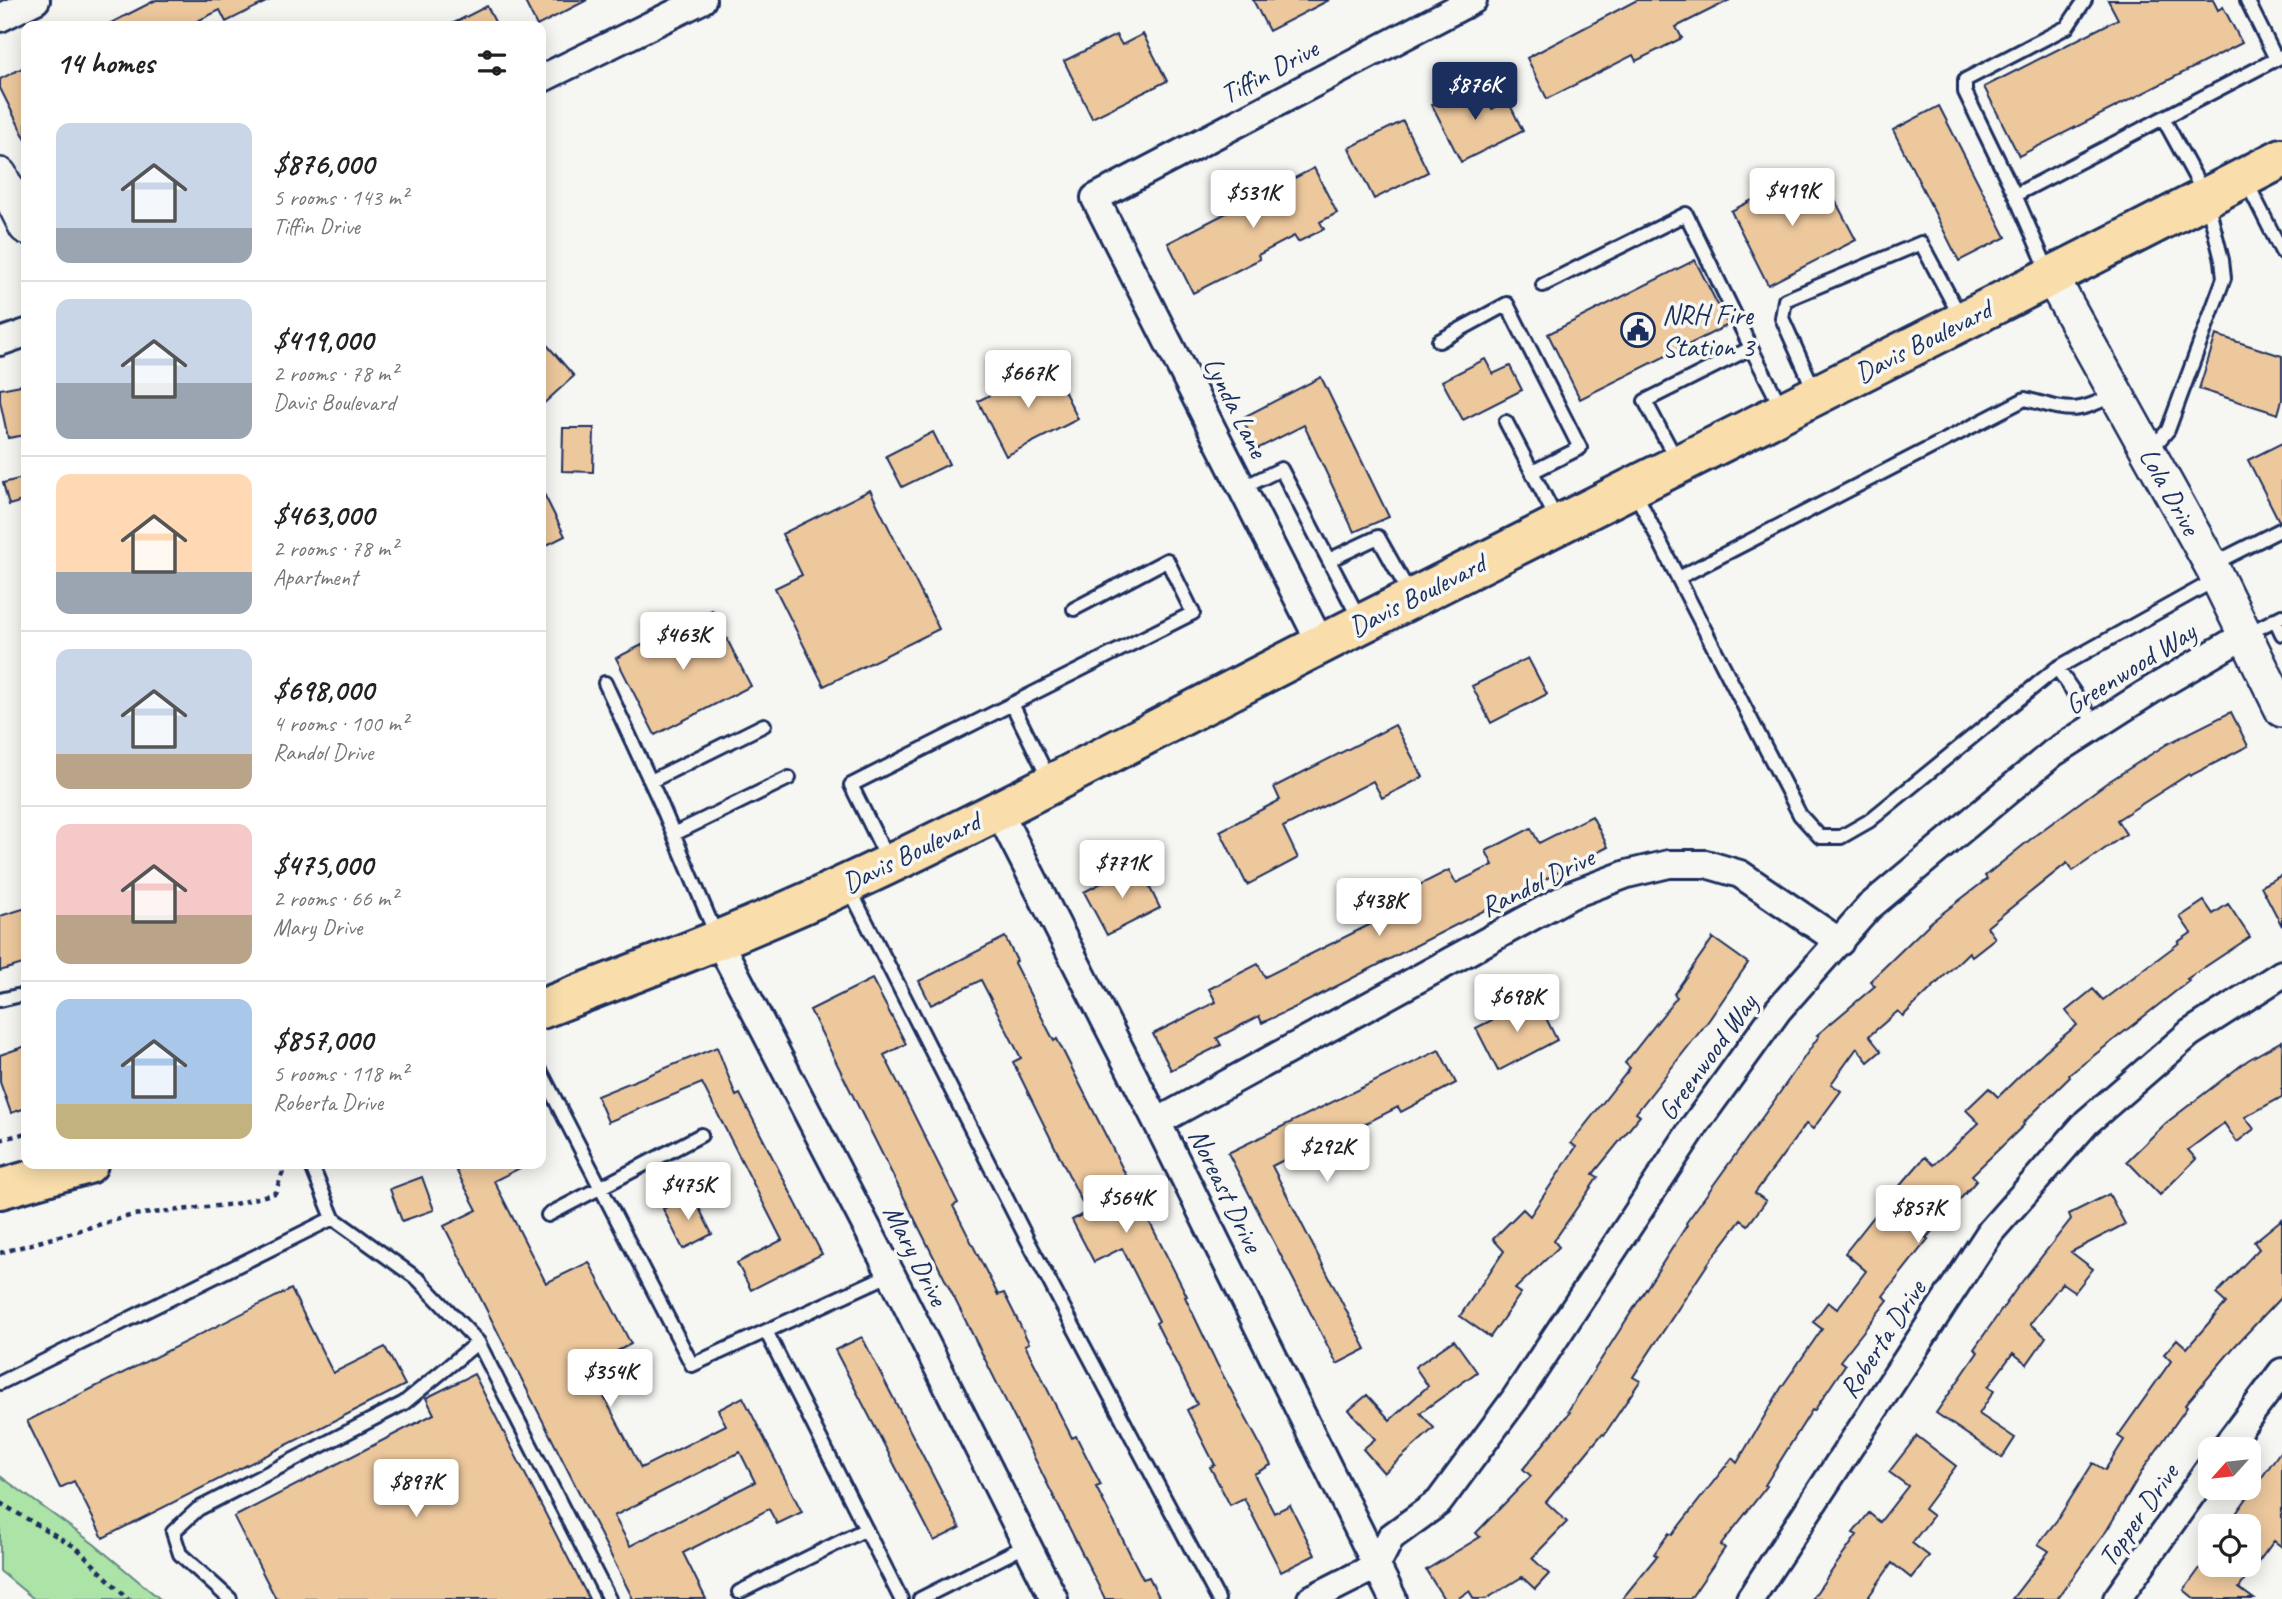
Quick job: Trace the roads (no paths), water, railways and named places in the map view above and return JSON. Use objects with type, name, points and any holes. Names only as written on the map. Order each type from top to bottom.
[{"type":"main road","name":"Davis Boulevard","points":[[546,1007],[718,940],[890,863],[2282,158]]},
{"type":"main road","points":[[0,1189],[71,1169]]},
{"type":"street","points":[[0,18],[36,0]]},
{"type":"street","points":[[546,77],[702,0]]},
{"type":"street","name":"Tiffin Drive","points":[[1095,198],[1473,0]]},
{"type":"street","points":[[0,175],[21,217]]},
{"type":"street","name":"Lynda Lane","points":[[1095,198],[1321,644]]},
{"type":"street","name":"Lola Drive","points":[[2050,276],[2214,572],[2282,710]]},
{"type":"street","points":[[0,342],[21,335]]},
{"type":"street","name":"Greenwood Way","points":[[1376,1566],[1391,1537],[1439,1502],[1447,1492],[1515,1399],[1695,1125],[1777,1010],[1869,907],[2053,753],[2153,689],[2245,635]]},
{"type":"street","name":"Noreast Drive","points":[[998,810],[1157,1122],[1393,1599]]},
{"type":"street","name":"Randol Drive","points":[[1157,1122],[1571,895],[1627,874],[1669,863],[1706,864],[1740,874],[1840,942]]},
{"type":"street","name":"Mary Drive","points":[[718,940],[891,1274],[1054,1599]]},
{"type":"street","name":"Roberta Drive","points":[[1750,1599],[1991,1231],[2087,1122],[2190,1033],[2282,974]]},
{"type":"street","points":[[2233,1437],[2282,1372]]},
{"type":"street","name":"Topper Drive","points":[[2117,1599],[2198,1485]]},
{"type":"street","points":[[1311,1599],[1376,1566]]},
{"type":"lane","points":[[2050,276],[2015,195],[1965,92],[1965,80],[2067,27],[2085,0]]},
{"type":"lane","points":[[2015,195],[2279,57],[2247,0]]},
{"type":"lane","points":[[2148,453],[2168,430],[2224,278],[2206,197],[2163,118]]},
{"type":"lane","points":[[2244,177],[2282,252]]},
{"type":"lane","points":[[1543,285],[1686,214],[1751,348],[1800,404]]},
{"type":"lane","points":[[1800,404],[1782,318],[1785,300],[1921,243],[1963,321]]},
{"type":"lane","points":[[1439,341],[1507,304],[1580,448],[1532,472]]},
{"type":"lane","points":[[1678,465],[1645,401],[1751,348]]},
{"type":"lane","points":[[1678,578],[2025,399],[2070,410],[2088,408],[2116,393]]},
{"type":"lane","points":[[1506,422],[1559,524]]},
{"type":"lane","points":[[1242,488],[1281,469],[1362,623]]},
{"type":"lane","points":[[1633,487],[1800,815],[1820,837],[1841,837],[1870,821],[2057,668],[2282,529]]},
{"type":"lane","points":[[1329,560],[1378,537],[1412,598]]},
{"type":"lane","points":[[890,863],[851,785],[1193,613],[1167,560],[1074,609]]},
{"type":"lane","points":[[2245,635],[2278,618],[2282,634]]},
{"type":"lane","points":[[2057,668],[2096,725]]},
{"type":"lane","points":[[606,683],[651,781],[718,940]]},
{"type":"lane","points":[[1012,704],[1051,783]]},
{"type":"lane","points":[[651,781],[764,725]]},
{"type":"lane","points":[[674,834],[789,778]]},
{"type":"lane","points":[[847,884],[1028,1241],[1218,1599]]},
{"type":"lane","points":[[0,1000],[17,996]]},
{"type":"lane","points":[[546,1082],[691,1365],[891,1274]]},
{"type":"lane","points":[[548,1215],[701,1135]]},
{"type":"lane","points":[[313,1169],[333,1218],[419,1280],[478,1342],[609,1599]]},
{"type":"lane","points":[[0,1383],[333,1218]]},
{"type":"lane","points":[[766,1331],[901,1599]]},
{"type":"lane","points":[[230,1599],[180,1554],[173,1532],[198,1508],[404,1402],[478,1342]]},
{"type":"lane","points":[[739,1592],[866,1529]]},
{"type":"lane","points":[[920,1599],[1027,1545]]},
{"type":"place","name":"NRH Fire Station 3","points":[[1638,330]]}]
